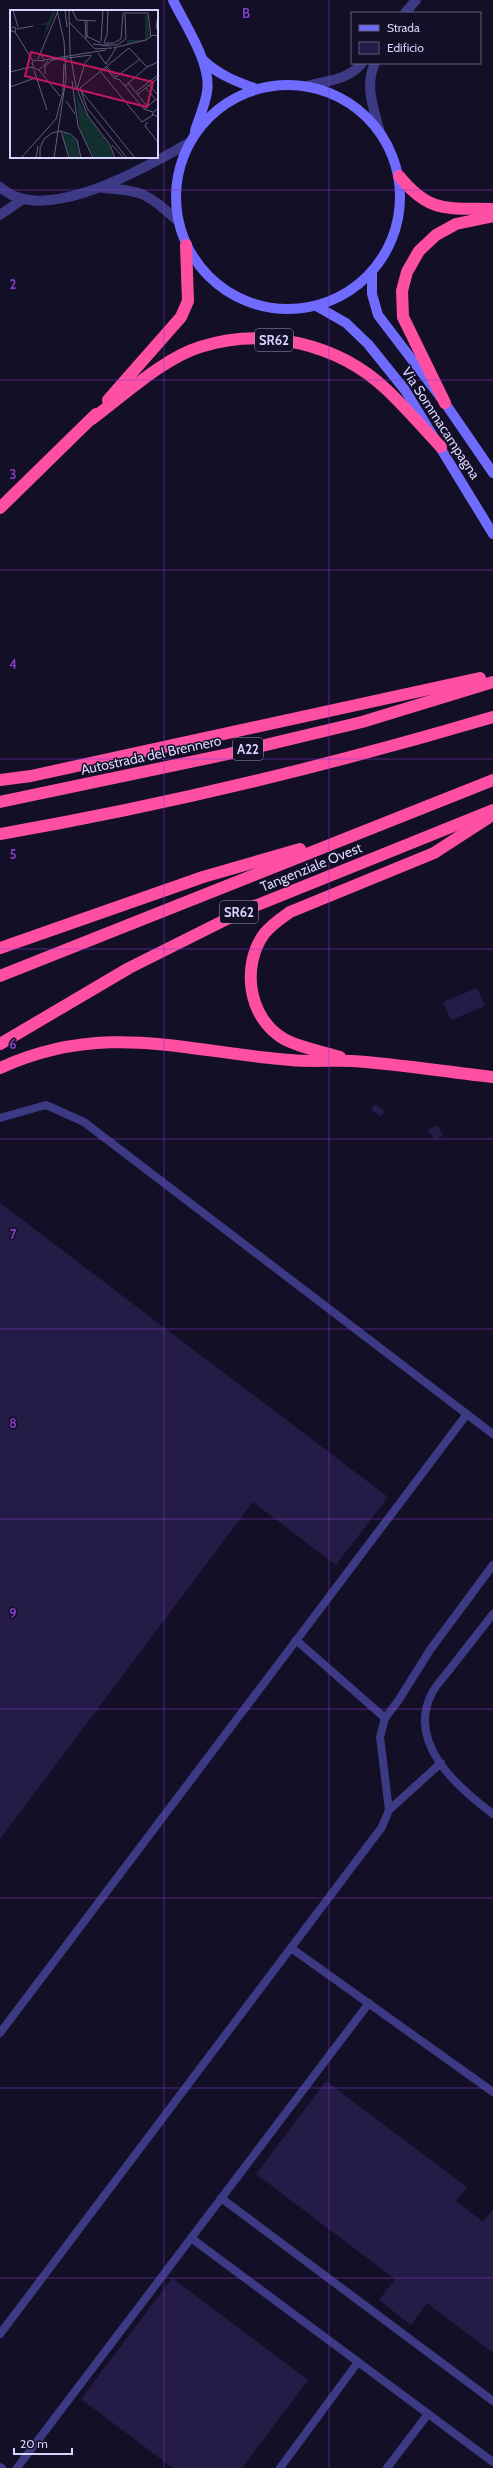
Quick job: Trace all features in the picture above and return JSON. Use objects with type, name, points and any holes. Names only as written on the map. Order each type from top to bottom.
[{"type":"highway","points":[[399,176],[414,194],[430,204],[446,208],[493,209]]},
{"type":"highway","points":[[445,403],[403,317],[402,291],[407,272],[420,251],[436,235],[456,224],[493,216]]},
{"type":"highway","name":"SR62","points":[[0,508],[92,419],[181,318],[188,301],[186,245]]},
{"type":"highway","name":"SR62","points":[[92,419],[162,367],[200,347],[248,338],[284,340],[321,348],[360,369],[387,389],[441,448]]},
{"type":"highway","points":[[0,780],[39,775],[379,702],[493,675]]},
{"type":"highway","name":"Autostrada del Brennero","points":[[0,802],[221,756],[340,727],[493,682]]},
{"type":"highway","name":"A22","points":[[0,834],[163,803],[265,779],[402,744],[493,717]]},
{"type":"highway","name":"Tangenziale Ovest","points":[[0,976],[493,780]]},
{"type":"highway","name":"Tangenziale Ovest","points":[[0,1044],[129,968],[245,910],[493,810]]},
{"type":"highway","name":"SR62","points":[[352,1061],[285,1039],[274,1031],[256,1006],[252,991],[250,976],[256,948],[274,923],[290,912],[434,853],[493,815]]},
{"type":"highway","name":"SR62","points":[[0,948],[203,877],[368,829]]},
{"type":"highway","name":"SR62","points":[[0,1068],[37,1052],[102,1041],[157,1042],[292,1060],[352,1061],[493,1077]]},
{"type":"street","points":[[158,158],[191,140],[210,116],[232,100],[257,89],[284,85],[307,86],[326,91],[344,100],[364,114],[380,133],[392,153],[399,176],[401,202],[397,228],[387,252],[372,273],[347,294],[318,307],[292,310],[266,308],[241,300],[219,286],[205,272],[186,245],[178,221],[176,181],[191,140],[208,91],[208,75],[202,58],[173,0]]},
{"type":"street","points":[[406,12],[416,0]]},
{"type":"street","points":[[202,58],[213,69],[234,81],[257,89]]},
{"type":"street","points":[[307,86],[338,80],[354,72],[361,64]]},
{"type":"street","points":[[374,64],[370,72],[369,88],[380,133]]},
{"type":"street","points":[[0,187],[6,192],[23,199],[50,200],[101,188],[157,158]]},
{"type":"street","points":[[101,188],[135,190],[145,194],[178,221]]},
{"type":"street","points":[[0,215],[23,199]]},
{"type":"street","name":"Via Sommacampagna","points":[[372,273],[372,294],[378,315],[445,403],[493,473]]},
{"type":"street","name":"Via Sommacampagna","points":[[318,307],[346,323],[368,344],[405,390],[493,534]]},
{"type":"lane","points":[[0,1118],[46,1105],[84,1122],[493,1434]]},
{"type":"lane","points":[[0,2032],[467,1414]]},
{"type":"lane","points":[[389,1810],[380,1737],[385,1718],[398,1702],[430,1650],[493,1565]]},
{"type":"lane","points":[[493,1614],[432,1693],[424,1718],[427,1743],[441,1763],[465,1793],[493,1814]]},
{"type":"lane","points":[[296,1640],[385,1718]]},
{"type":"lane","points":[[0,2334],[382,1827],[389,1810],[441,1763]]},
{"type":"lane","points":[[291,1948],[493,2092]]},
{"type":"lane","points":[[17,2468],[369,2003]]},
{"type":"lane","points":[[221,2198],[493,2401]]},
{"type":"lane","points":[[191,2238],[493,2462]]},
{"type":"lane","points":[[280,2468],[358,2362]]},
{"type":"lane","points":[[387,2468],[428,2414]]},
{"type":"building","points":[[477,988],[485,1006],[451,1020],[443,1002]]},
{"type":"building","points":[[375,1104],[385,1111],[381,1117],[371,1110]]},
{"type":"building","points":[[437,1125],[443,1135],[435,1140],[428,1130]]},
{"type":"building","points":[[0,1203],[388,1497],[336,1565],[253,1502],[0,1839]]},
{"type":"building","points":[[326,2081],[467,2187],[456,2201],[483,2222],[493,2209],[493,2353],[427,2303],[411,2325],[379,2300],[395,2279],[256,2174]]},
{"type":"building","points":[[172,2278],[308,2380],[242,2468],[173,2468],[81,2399]]}]
